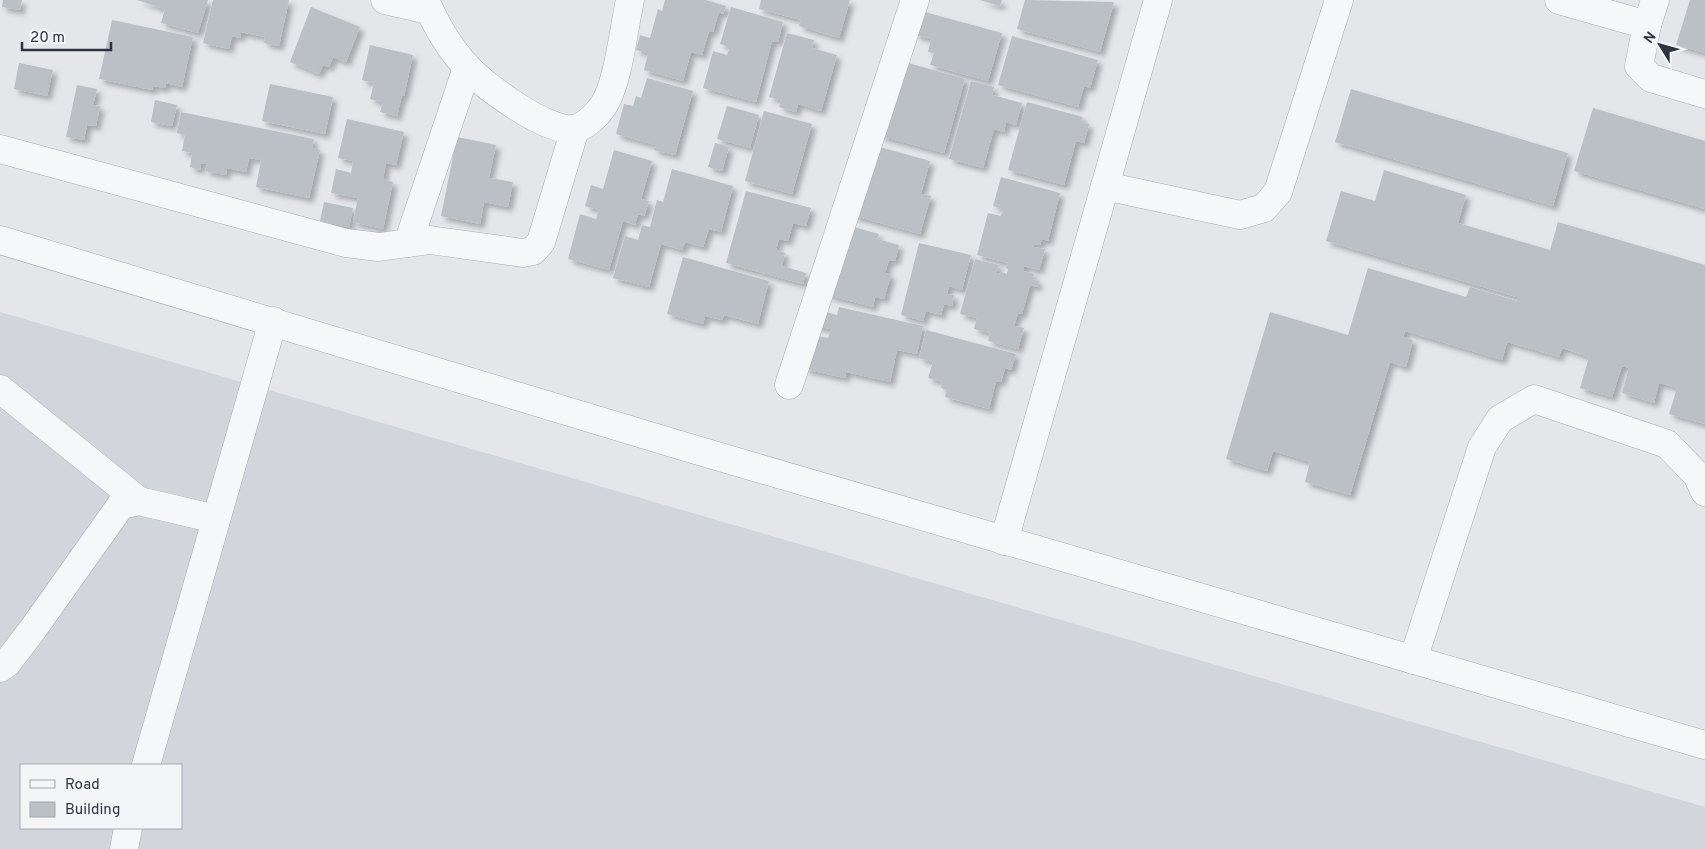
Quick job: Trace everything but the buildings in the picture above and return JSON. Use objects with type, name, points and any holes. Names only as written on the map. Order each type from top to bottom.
[{"type":"street","points":[[385,0],[427,5],[448,42],[467,68],[506,100],[549,123],[561,128],[575,129],[592,119],[604,105],[614,78],[630,0]]},
{"type":"street","points":[[789,385],[914,0]]},
{"type":"street","points":[[1004,541],[1158,0]]},
{"type":"street","points":[[1105,186],[1240,215],[1264,208],[1278,192],[1339,0]]},
{"type":"street","points":[[1560,0],[1651,12],[1639,66],[1651,78],[1705,94]]},
{"type":"street","points":[[408,242],[467,68]]},
{"type":"street","points":[[0,149],[346,243],[379,247],[430,240],[523,253],[533,252],[541,242],[575,129]]},
{"type":"street","points":[[0,240],[1004,541],[1705,745]]},
{"type":"street","points":[[146,764],[273,321]]},
{"type":"street","points":[[0,390],[139,501],[216,520]]},
{"type":"street","points":[[1413,660],[1482,447],[1500,419],[1534,399],[1667,444],[1697,475],[1705,492]]},
{"type":"street","points":[[0,668],[7,663],[33,630],[122,505],[139,501]]},
{"type":"street","points":[[124,849],[128,829]]},
{"type":"shaded area","points":[[0,312],[1705,807],[1705,849],[0,849]]}]
